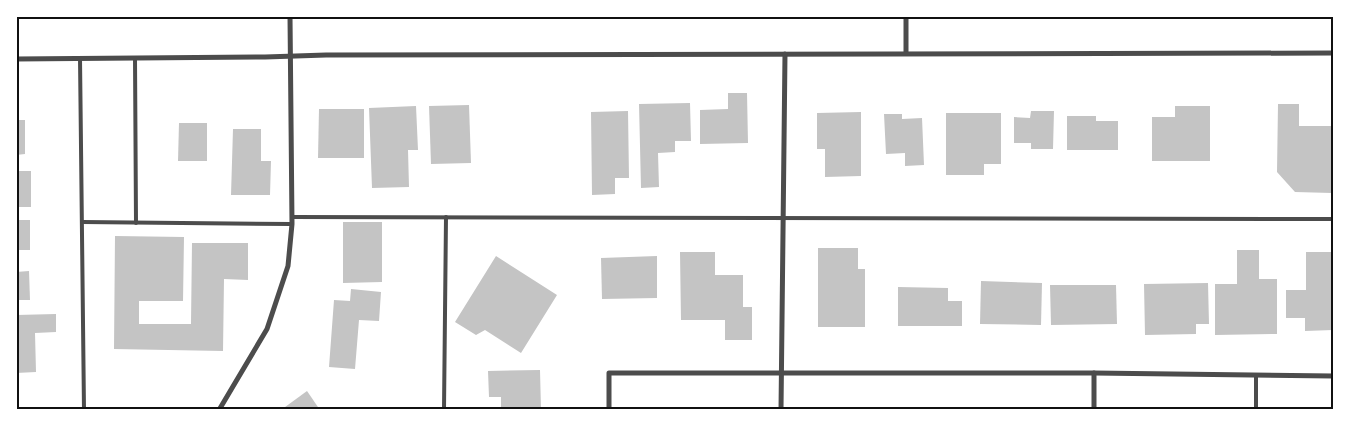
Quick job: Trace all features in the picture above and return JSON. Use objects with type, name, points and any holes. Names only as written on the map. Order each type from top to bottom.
[{"type":"street","points":[[220,410],[267,329],[288,266],[292,224],[290,16]]},
{"type":"street","points":[[906,16],[906,53]]},
{"type":"street","points":[[16,59],[336,55],[1333,52]]},
{"type":"street","points":[[781,410],[785,54]]},
{"type":"street","points":[[609,410],[609,373],[1094,373],[1333,376]]},
{"type":"street","points":[[1094,373],[1094,410]]},
{"type":"lane","points":[[80,58],[84,410]]},
{"type":"lane","points":[[135,58],[136,223]]},
{"type":"lane","points":[[292,217],[1333,219]]},
{"type":"lane","points":[[444,410],[446,217]]},
{"type":"lane","points":[[82,222],[292,224]]},
{"type":"lane","points":[[1256,375],[1256,410]]},
{"type":"building","points":[[728,93],[747,93],[748,143],[700,144],[700,110],[728,109]]},
{"type":"building","points":[[690,103],[691,141],[675,141],[675,152],[658,153],[659,187],[641,188],[639,104]]},
{"type":"building","points":[[1278,104],[1299,104],[1299,126],[1333,126],[1332,193],[1295,192],[1277,172]]},
{"type":"building","points":[[469,105],[471,163],[431,164],[429,106]]},
{"type":"building","points":[[416,106],[418,150],[408,150],[409,187],[372,188],[369,108]]},
{"type":"building","points":[[1175,106],[1210,106],[1210,161],[1152,161],[1152,117],[1175,117]]},
{"type":"building","points":[[319,109],[364,109],[364,158],[318,158]]},
{"type":"building","points":[[628,111],[629,178],[615,178],[615,194],[592,195],[591,112]]},
{"type":"building","points":[[1031,111],[1054,111],[1053,149],[1031,149],[1031,143],[1014,143],[1014,117],[1030,118]]},
{"type":"building","points":[[861,112],[861,176],[825,177],[825,149],[817,149],[817,113]]},
{"type":"building","points":[[946,113],[1001,113],[1001,164],[984,164],[984,175],[946,175]]},
{"type":"building","points":[[884,114],[902,114],[902,119],[922,118],[924,165],[905,166],[905,153],[886,154]]},
{"type":"building","points":[[1067,116],[1096,116],[1096,121],[1118,121],[1118,150],[1067,150]]},
{"type":"building","points":[[16,120],[25,120],[25,154],[16,155]]},
{"type":"building","points":[[179,123],[207,123],[207,161],[178,161]]},
{"type":"building","points":[[233,129],[261,129],[261,161],[271,161],[270,195],[231,195]]},
{"type":"building","points":[[16,171],[31,171],[31,207],[16,207]]},
{"type":"building","points":[[16,220],[30,220],[30,250],[16,250]]},
{"type":"building","points":[[343,222],[382,222],[382,282],[343,283]]},
{"type":"building","points":[[115,236],[184,237],[183,301],[139,301],[139,324],[191,324],[192,243],[248,243],[248,280],[224,279],[223,351],[114,349]]},
{"type":"building","points":[[818,248],[858,248],[858,269],[865,269],[865,327],[818,327]]},
{"type":"building","points":[[1237,250],[1259,250],[1259,279],[1277,279],[1277,334],[1215,335],[1215,284],[1237,284]]},
{"type":"building","points":[[680,252],[715,252],[715,275],[743,275],[743,307],[752,307],[752,340],[725,340],[725,320],[681,320]]},
{"type":"building","points":[[1306,252],[1333,252],[1333,330],[1305,331],[1305,318],[1286,318],[1286,290],[1306,290]]},
{"type":"building","points":[[496,256],[557,295],[521,353],[485,330],[476,335],[455,322]]},
{"type":"building","points":[[657,256],[657,298],[602,299],[601,258]]},
{"type":"building","points":[[29,271],[30,300],[16,300],[16,272]]},
{"type":"building","points":[[981,281],[1042,283],[1041,325],[980,324]]},
{"type":"building","points":[[1208,283],[1209,324],[1196,324],[1196,334],[1145,335],[1144,284]]},
{"type":"building","points":[[1050,285],[1116,285],[1117,324],[1051,325]]},
{"type":"building","points":[[898,287],[948,288],[948,301],[962,301],[962,326],[898,326]]},
{"type":"building","points":[[351,289],[381,292],[379,321],[359,320],[355,369],[329,367],[334,300],[350,301]]},
{"type":"building","points":[[56,314],[56,332],[35,333],[36,372],[16,373],[16,315]]},
{"type":"building","points":[[540,370],[541,410],[501,410],[501,397],[489,397],[488,371]]},
{"type":"building","points":[[307,391],[320,410],[281,410]]}]
